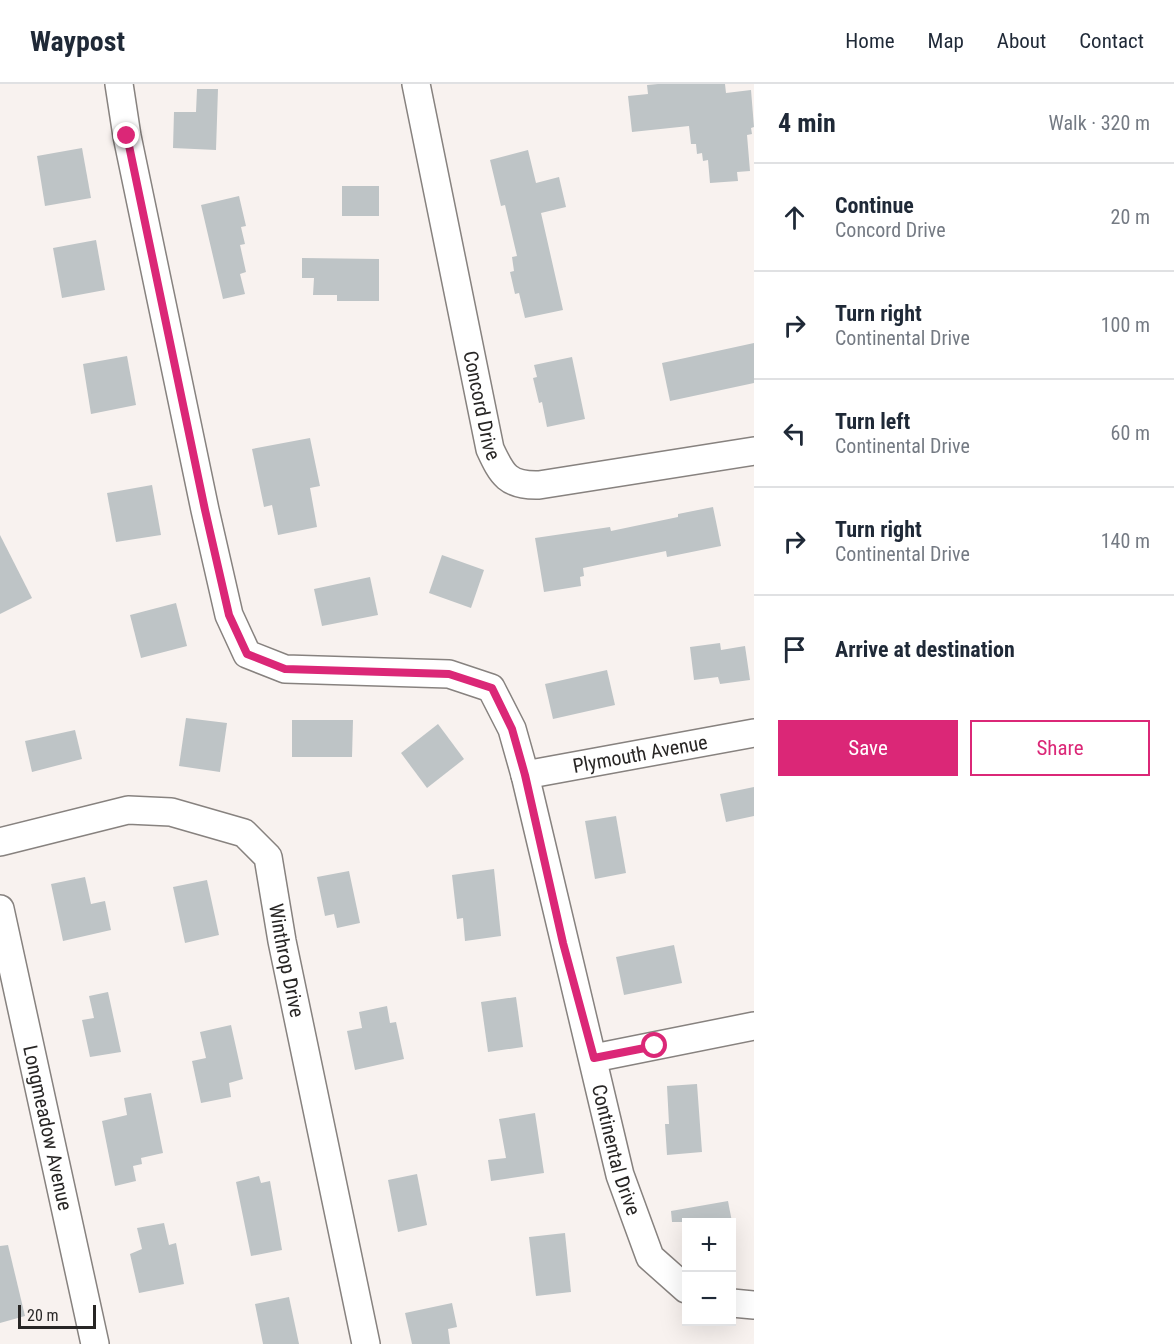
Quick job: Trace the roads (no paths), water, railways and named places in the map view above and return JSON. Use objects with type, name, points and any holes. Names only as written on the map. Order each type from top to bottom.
[{"type":"street","name":"Continental Drive","points":[[119,84],[127,136],[205,510],[229,615],[247,654],[285,669],[449,674],[492,688],[512,729],[525,775],[563,943],[594,1058],[620,1175],[650,1257],[682,1285]]},
{"type":"street","name":"Concord Drive","points":[[416,84],[490,449],[499,468],[508,479],[521,485],[539,485],[754,451]]},
{"type":"street","name":"Plymouth Avenue","points":[[525,775],[754,733]]},
{"type":"street","name":"Winthrop Drive","points":[[0,842],[128,810],[171,812],[244,833],[268,857],[282,941],[366,1344]]},
{"type":"street","name":"Longmeadow Avenue","points":[[0,909],[95,1344]]},
{"type":"street","points":[[594,1058],[754,1026]]},
{"type":"street","points":[[736,1303],[754,1305]]}]
